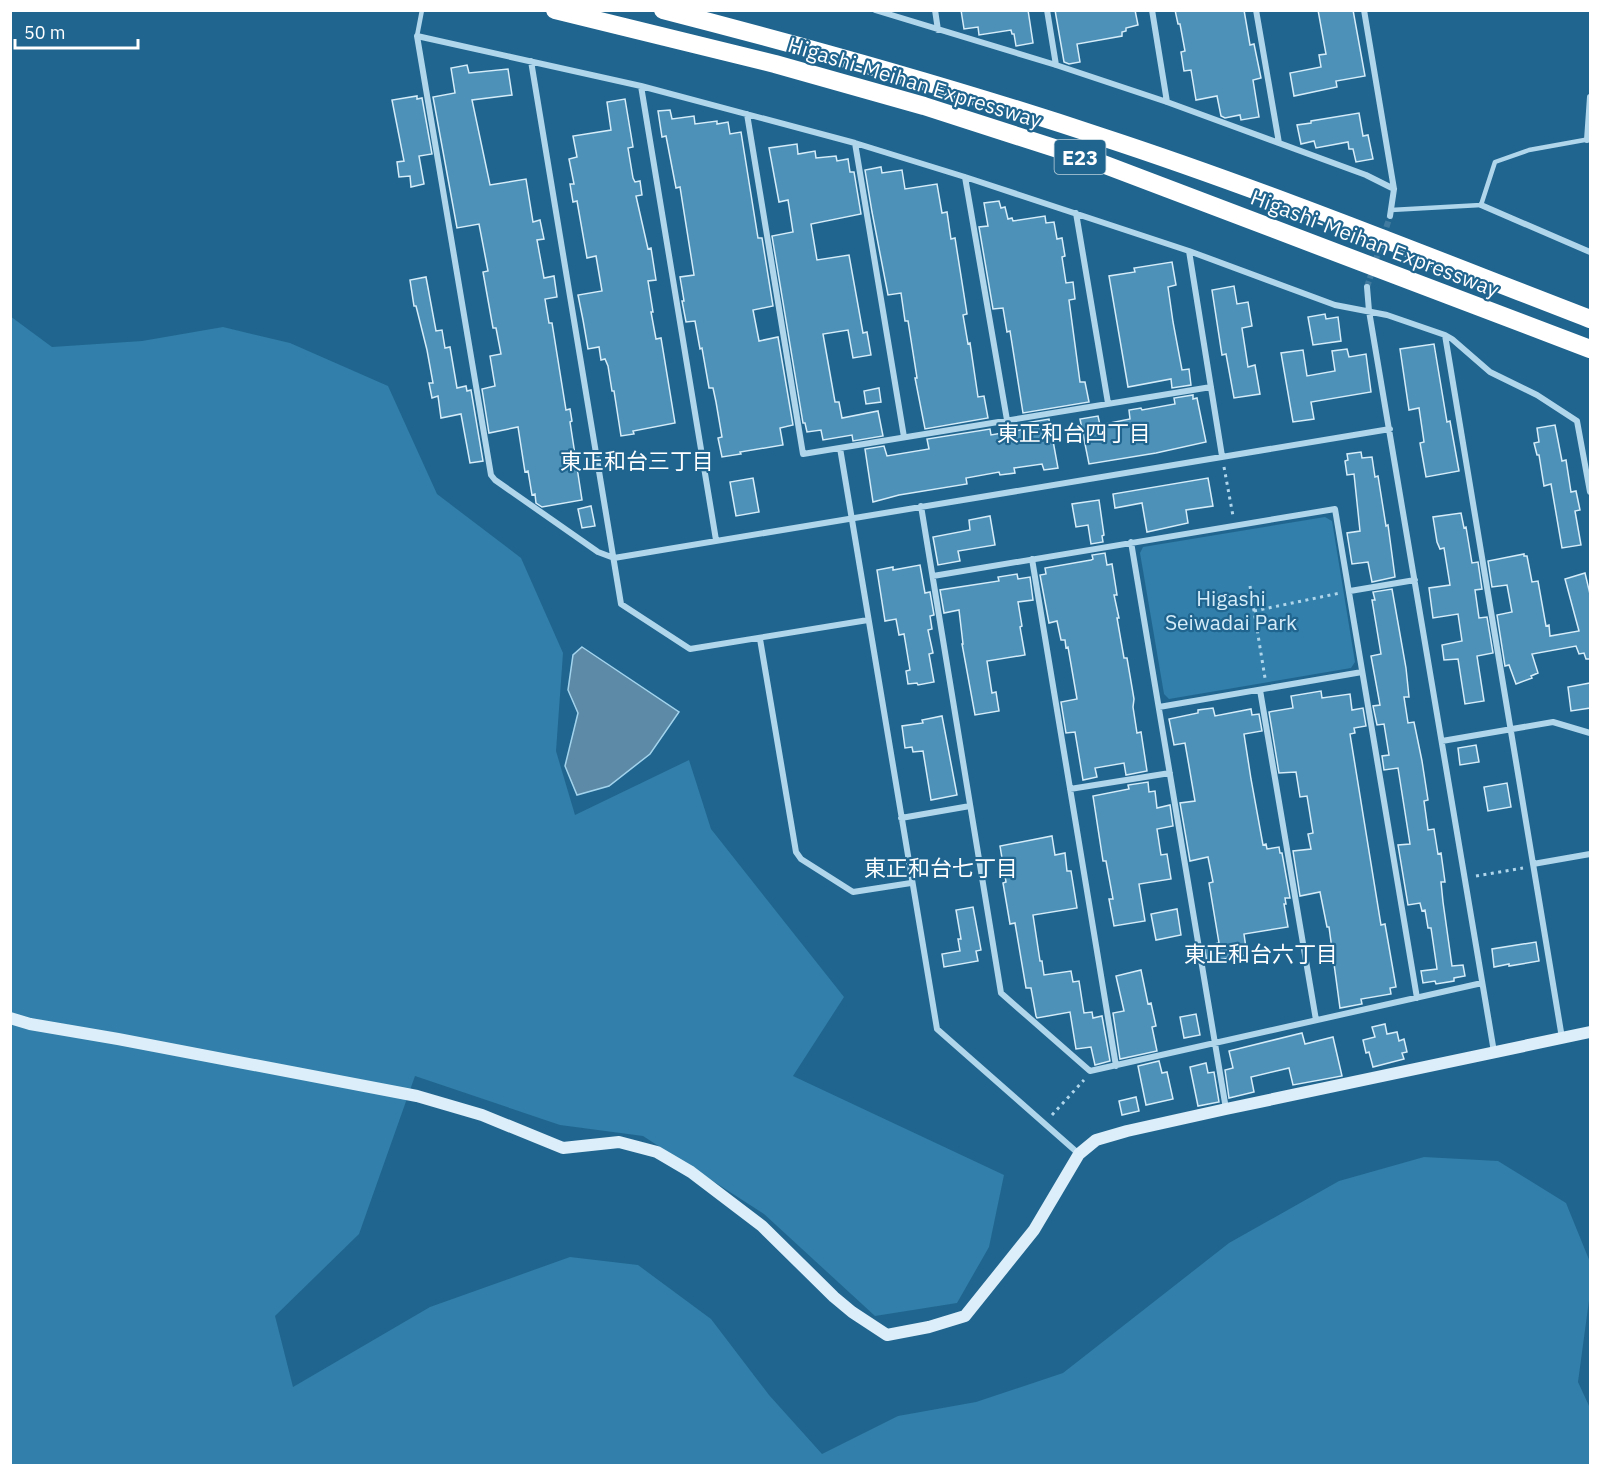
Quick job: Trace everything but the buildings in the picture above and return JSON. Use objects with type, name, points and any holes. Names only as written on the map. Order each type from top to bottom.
[{"type":"highway","name":"Higashi-Meihan Expressway","points":[[555,10],[775,64],[924,106],[1084,158],[1299,237],[1590,349]]},
{"type":"highway","name":"Higashi-Meihan Expressway","points":[[663,10],[906,76],[1103,137],[1298,206],[1590,319]]},
{"type":"street","points":[[875,10],[1056,64],[1167,102],[1366,175],[1394,189]]},
{"type":"street","points":[[935,10],[938,30]]},
{"type":"street","points":[[1047,10],[1056,64]]},
{"type":"street","points":[[1152,10],[1167,102]]},
{"type":"street","points":[[1256,10],[1279,143]]},
{"type":"street","points":[[1364,10],[1394,189],[1390,213]]},
{"type":"street","points":[[1390,429],[614,558],[598,552],[491,475],[417,36],[640,86],[855,143],[1189,251],[1335,305],[1387,315],[1444,335],[1452,339],[1490,372],[1537,395],[1577,421],[1590,492]]},
{"type":"street","points":[[531,60],[621,604],[690,649],[868,620]]},
{"type":"street","points":[[640,86],[716,540]]},
{"type":"street","points":[[1589,139],[1590,97]]},
{"type":"street","points":[[747,114],[803,454],[1211,387]]},
{"type":"street","points":[[855,143],[904,437]]},
{"type":"street","points":[[965,177],[1007,420]]},
{"type":"street","points":[[1481,205],[1590,252]]},
{"type":"street","points":[[1076,213],[1108,403]]},
{"type":"street","points":[[1189,251],[1222,456]]},
{"type":"street","points":[[1367,287],[1369,311],[1494,1053]]},
{"type":"street","points":[[1444,335],[1562,1038]]},
{"type":"street","points":[[840,448],[937,1029],[1079,1154]]},
{"type":"street","points":[[921,506],[1001,993],[1090,1071],[1482,983]]},
{"type":"street","points":[[933,576],[1335,508],[1417,998]]},
{"type":"street","points":[[1131,542],[1227,1109]]},
{"type":"street","points":[[1032,560],[1116,1066]]},
{"type":"street","points":[[1350,591],[1415,580]]},
{"type":"street","points":[[760,639],[796,852],[801,859],[853,892],[911,883]]},
{"type":"street","points":[[1159,707],[1362,672]]},
{"type":"street","points":[[1260,690],[1316,1020]]},
{"type":"street","points":[[1442,741],[1553,722],[1590,733]]},
{"type":"street","points":[[1070,789],[1170,773]]},
{"type":"street","points":[[901,818],[970,806]]},
{"type":"street","points":[[1534,865],[1590,854]]},
{"type":"street","points":[[10,1018],[30,1024],[417,1096],[482,1114],[563,1148],[619,1142],[657,1152],[691,1172],[762,1226],[834,1297],[887,1335],[929,1327],[965,1316],[1034,1230],[1079,1154],[1096,1140],[1227,1109],[1590,1032]]},
{"type":"lane","points":[[417,36],[423,10]]},
{"type":"lane","points":[[1390,213],[1481,205],[1495,162],[1529,150],[1589,139]]},
{"type":"path","points":[[1222,456],[1234,525]]},
{"type":"path","points":[[1250,586],[1265,680]]},
{"type":"path","points":[[1254,611],[1335,594]]},
{"type":"path","points":[[1476,876],[1534,865]]},
{"type":"path","points":[[1051,1116],[1090,1071]]},
{"type":"green space","points":[[10,316],[52,347],[142,341],[223,327],[290,343],[388,386],[437,494],[521,558],[563,653],[556,751],[575,815],[689,760],[711,829],[844,997],[793,1076],[1004,1175],[989,1247],[957,1303],[875,1316],[764,1214],[643,1136],[560,1125],[415,1076],[359,1234],[275,1316],[293,1387],[430,1307],[570,1257],[638,1265],[711,1319],[769,1395],[822,1454],[898,1416],[976,1402],[1063,1373],[1229,1243],[1339,1181],[1424,1157],[1498,1161],[1566,1203],[1590,1262],[1590,1293],[1578,1382],[1590,1408],[1590,1465],[11,1465]]},
{"type":"green space","name":"Higashi Seiwadai Park","points":[[1325,517],[1332,521],[1355,662],[1351,668],[1169,699],[1164,694],[1140,553],[1143,547]]},
{"type":"shaded area","points":[[582,647],[679,712],[650,754],[609,786],[577,795],[565,766],[578,713],[568,690],[573,655]]},
{"type":"tunnel","points":[[1367,287],[1390,216]]},
{"type":"district","name":"東正和台四丁目","points":[[1074,432]]},
{"type":"district","name":"東正和台三丁目","points":[[637,460]]},
{"type":"district","name":"東正和台七丁目","points":[[941,867]]},
{"type":"district","name":"東正和台六丁目","points":[[1261,953]]}]
